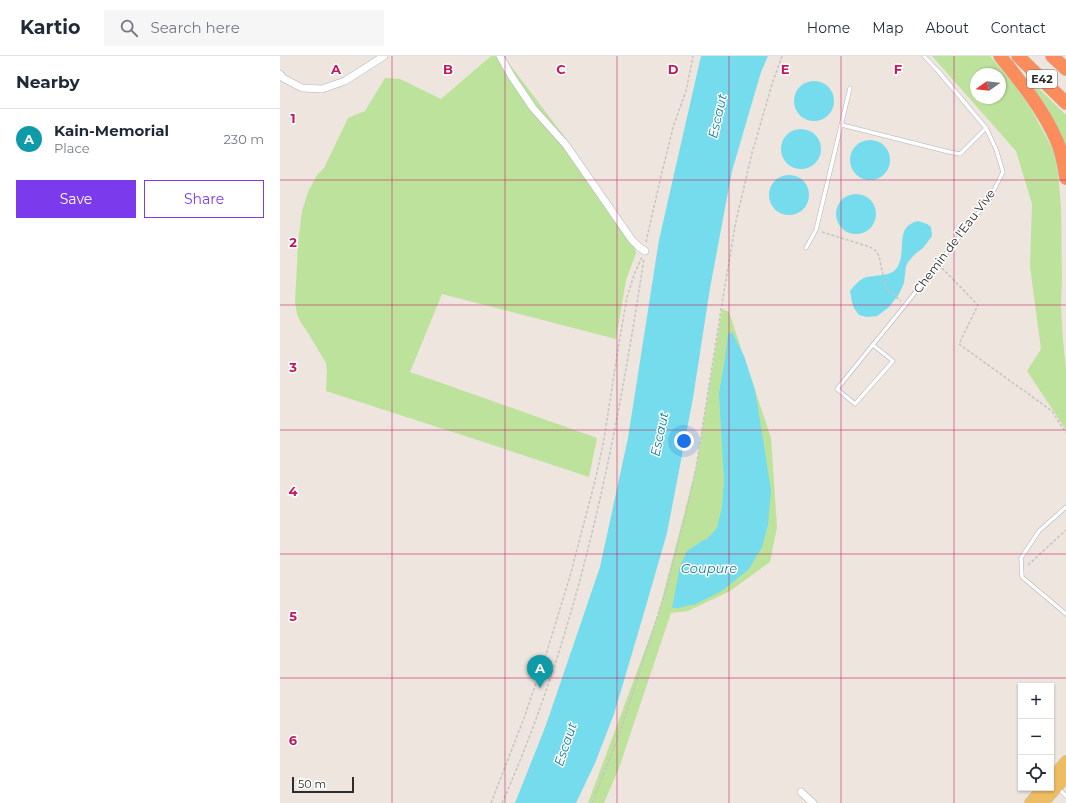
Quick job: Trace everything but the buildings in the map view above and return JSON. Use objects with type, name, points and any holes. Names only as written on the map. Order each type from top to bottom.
[{"type":"highway","points":[[1000,56],[1023,84],[1057,139],[1064,161],[1066,178]]},
{"type":"highway","name":"E42","points":[[1018,56],[1066,103]]},
{"type":"highway","name":"E42","points":[[1052,56],[1066,69]]},
{"type":"main road","points":[[1054,781],[1066,762]]},
{"type":"main road","points":[[1054,781],[1066,777]]},
{"type":"main road","points":[[1030,803],[1040,791]]},
{"type":"main road","points":[[1043,803],[1049,791]]},
{"type":"street","points":[[280,74],[283,78],[302,88],[322,89],[345,81],[384,56]]},
{"type":"street","points":[[500,56],[533,108],[566,145],[632,240],[638,247],[645,251]]},
{"type":"street","points":[[801,792],[813,803]]},
{"type":"lane","name":"Chemin de l'Eau Vive","points":[[873,345],[893,361],[855,404],[837,389],[990,198],[1003,172],[996,148],[986,128],[924,56]]},
{"type":"lane","points":[[806,248],[816,230],[850,88]]},
{"type":"lane","points":[[842,125],[960,154],[986,128]]},
{"type":"lane","points":[[1066,507],[1039,531],[1021,558],[1022,577],[1066,614]]},
{"type":"lane","points":[[1054,781],[1066,796]]},
{"type":"path","points":[[648,235],[674,124],[686,91],[693,56]]},
{"type":"path","points":[[592,803],[619,735],[662,602],[685,517],[696,468],[736,221],[752,153],[773,81],[782,56]]},
{"type":"path","points":[[816,230],[870,247],[876,251],[879,256],[886,289],[900,300]]},
{"type":"path","points":[[491,803],[524,718],[548,648],[570,576],[603,445],[627,297],[634,275],[645,251]]},
{"type":"path","points":[[502,803],[524,752],[550,677],[588,551],[601,500],[616,424],[645,251]]},
{"type":"path","points":[[938,264],[978,305],[959,344],[1052,411],[1066,432]]},
{"type":"path","points":[[1021,569],[1027,566],[1066,530]]},
{"type":"green space","points":[[491,56],[505,56],[507,61],[576,152],[570,156],[633,242],[636,253],[626,280],[616,339],[442,294],[410,372],[597,438],[589,477],[326,391],[326,363],[297,314],[295,303],[298,244],[302,211],[308,192],[317,175],[324,168],[348,118],[365,111],[385,78],[400,79],[441,99]]},
{"type":"green space","points":[[932,56],[990,56],[1000,68],[970,68],[970,99]]},
{"type":"green space","points":[[1006,75],[1031,109],[1049,142],[1054,153],[1058,173],[1061,206],[1061,305],[1066,370],[1066,430],[1027,371],[1041,349],[1030,267],[1032,204],[1016,151],[974,104],[1006,104]]},
{"type":"green space","points":[[1030,80],[1066,115],[1066,152],[1028,84]]},
{"type":"green space","points":[[722,309],[729,312],[771,438],[777,527],[770,562],[730,591],[688,611],[671,613],[619,768],[604,803],[588,803],[658,615],[696,468]]},
{"type":"water","name":"Escaut","points":[[701,56],[768,56],[761,72],[732,171],[710,288],[693,398],[667,533],[614,714],[595,763],[576,803],[515,803],[546,725],[600,567],[628,438],[659,240]]},
{"type":"water","points":[[814,81],[825,84],[831,90],[834,101],[831,112],[825,118],[814,121],[803,118],[797,112],[794,101],[797,90],[803,84]]},
{"type":"water","points":[[801,129],[812,132],[818,138],[821,149],[818,160],[812,166],[801,169],[790,166],[784,160],[781,149],[784,138],[790,132]]},
{"type":"water","points":[[870,140],[881,143],[887,149],[890,160],[887,171],[881,177],[870,180],[859,177],[853,171],[850,160],[853,149],[859,143]]},
{"type":"water","points":[[789,175],[800,178],[806,184],[809,195],[806,206],[800,212],[789,215],[778,212],[772,206],[769,195],[772,184],[778,178]]},
{"type":"water","points":[[856,194],[867,197],[873,203],[876,214],[873,225],[867,231],[856,234],[845,231],[839,225],[836,214],[839,203],[845,197]]},
{"type":"water","points":[[918,221],[931,227],[932,236],[923,248],[908,262],[906,266],[904,283],[899,294],[889,307],[877,316],[867,317],[859,315],[854,308],[850,291],[864,278],[888,274],[895,270],[898,266],[902,253],[903,233],[911,224]]},
{"type":"water","name":"Coupure","points":[[732,332],[744,356],[755,390],[771,490],[768,525],[762,547],[749,569],[723,590],[696,604],[672,608],[680,566],[687,551],[707,539],[717,528],[722,507],[724,481],[719,393],[728,334]]},
{"type":"place","name":"Kain-Memorial","points":[[540,688]]}]
